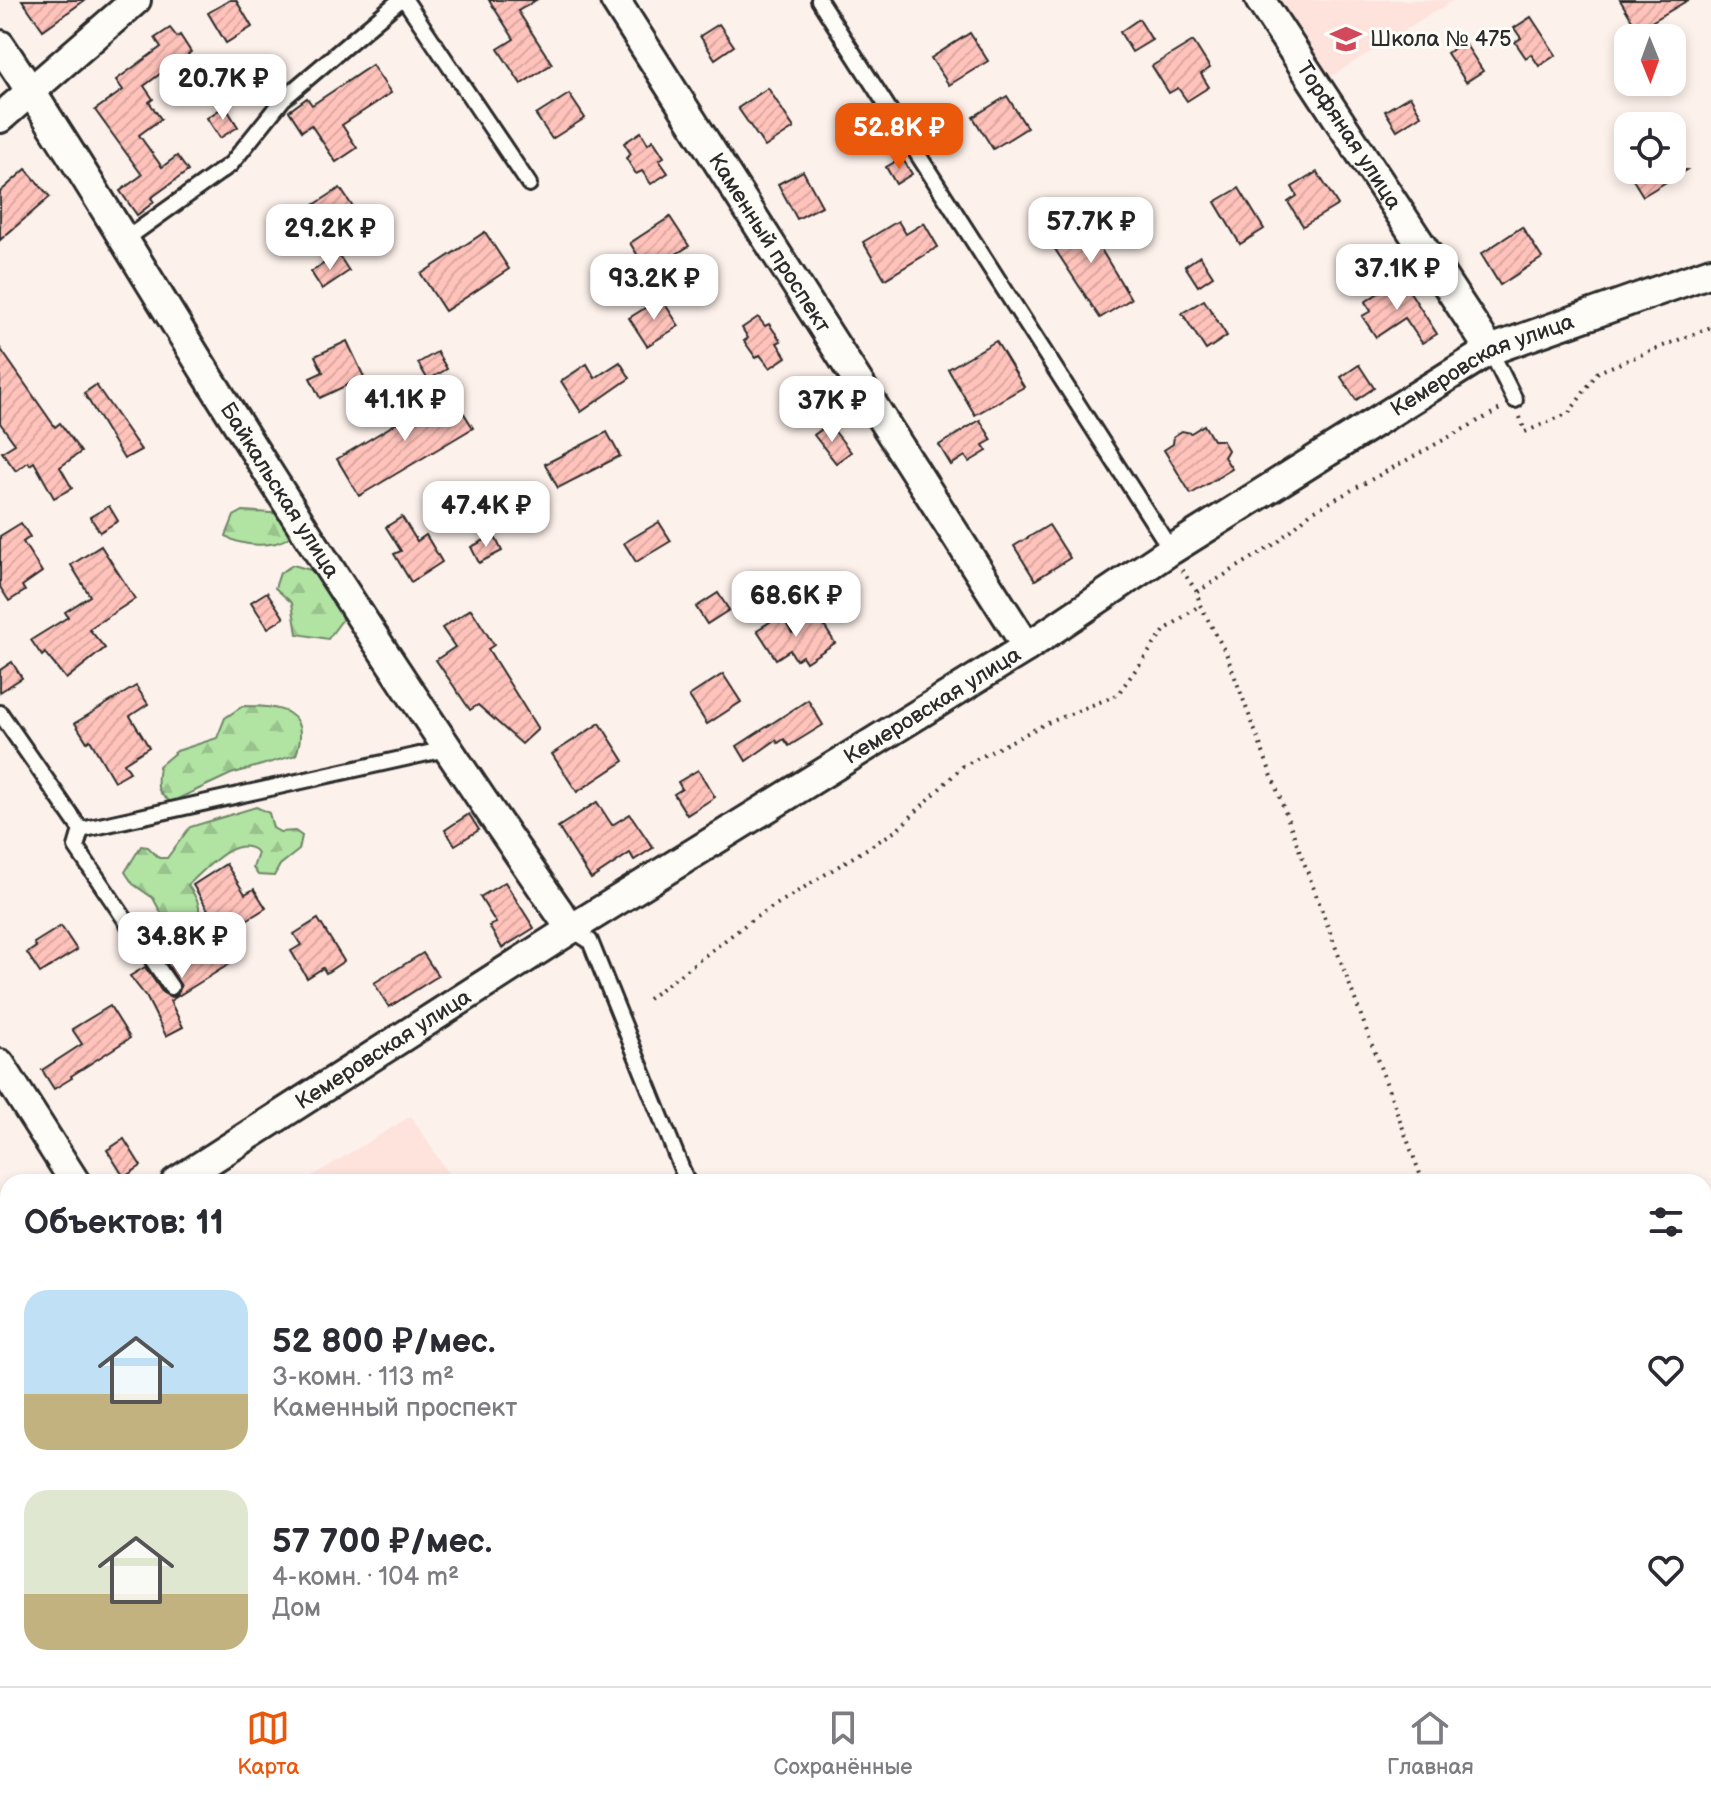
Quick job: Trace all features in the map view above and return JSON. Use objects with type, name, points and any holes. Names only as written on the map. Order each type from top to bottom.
[{"type":"street","points":[[0,118],[136,0]]},
{"type":"street","name":"Каменный проспект","points":[[615,0],[1027,647]]},
{"type":"street","name":"Торфяная улица","points":[[1260,0],[1490,350]]},
{"type":"street","name":"Байкальская улица","points":[[0,45],[126,239],[206,373],[446,749],[571,929]]},
{"type":"street","name":"Кемеровская улица","points":[[188,1174],[571,929],[1027,647],[1171,550],[1490,350],[1711,272]]},
{"type":"street","points":[[0,1065],[70,1174]]},
{"type":"lane","points":[[126,239],[231,164],[283,99],[402,0],[529,184]]},
{"type":"lane","points":[[819,0],[1171,550]]},
{"type":"lane","points":[[1490,350],[1515,400]]},
{"type":"lane","points":[[0,713],[81,830]]},
{"type":"lane","points":[[81,830],[446,749]]},
{"type":"lane","points":[[81,830],[76,847],[171,987]]},
{"type":"lane","points":[[571,929],[590,941],[684,1174]]},
{"type":"path","points":[[1420,1174],[1226,653],[1200,605],[1197,592],[1278,542],[1310,513],[1515,400],[1525,432],[1569,413],[1598,372],[1711,327]]},
{"type":"path","points":[[648,999],[753,919],[897,830],[963,766],[1045,724],[1117,695],[1165,630],[1200,605]]},
{"type":"shaded area","name":"Школа № 475","points":[[1276,0],[1454,0],[1327,79]]},
{"type":"shaded area","points":[[411,1116],[449,1174],[315,1174]]},
{"type":"green space","points":[[243,511],[285,514],[289,537],[258,545],[232,540],[226,536],[234,516]]},
{"type":"green space","points":[[293,565],[314,571],[337,592],[342,620],[328,639],[297,634],[292,603],[275,588],[280,573]]},
{"type":"green space","points":[[243,706],[280,709],[296,719],[300,740],[296,755],[231,774],[171,802],[162,795],[158,787],[159,766],[177,751],[217,738],[225,718]]},
{"type":"green space","points":[[256,807],[269,813],[273,828],[280,832],[295,831],[302,836],[299,850],[280,865],[274,876],[258,875],[253,868],[258,853],[250,847],[231,850],[188,885],[198,903],[195,921],[186,926],[168,926],[153,898],[133,884],[125,872],[141,846],[148,847],[159,858],[167,858],[190,827]]},
{"type":"building","points":[[22,0],[85,0],[43,30]]},
{"type":"building","points":[[230,0],[236,0],[252,27],[226,43],[208,13]]},
{"type":"building","points":[[489,0],[536,0],[518,11],[552,64],[521,84],[498,49],[514,39]]},
{"type":"building","points":[[1620,0],[1688,0],[1648,24],[1634,24]]},
{"type":"building","points":[[1531,17],[1556,55],[1539,66],[1531,54],[1526,58],[1515,42],[1521,38],[1514,28]]},
{"type":"building","points":[[1139,19],[1152,40],[1132,52],[1120,32]]},
{"type":"building","points":[[719,24],[734,46],[715,59],[700,36]]},
{"type":"building","points":[[170,28],[177,37],[180,35],[191,52],[188,54],[195,66],[179,76],[172,65],[144,86],[153,99],[149,102],[161,119],[139,135],[162,167],[177,156],[188,171],[151,198],[154,202],[137,215],[120,191],[142,175],[95,110],[123,90],[116,80],[161,47],[155,38]]},
{"type":"building","points":[[970,33],[988,61],[949,85],[931,58]]},
{"type":"building","points":[[1193,41],[1210,68],[1201,74],[1209,87],[1187,101],[1178,88],[1169,93],[1152,66]]},
{"type":"building","points":[[1464,42],[1483,71],[1466,82],[1447,53]]},
{"type":"building","points":[[372,65],[391,93],[342,125],[357,148],[336,162],[311,125],[302,131],[289,111],[307,98],[312,105]]},
{"type":"building","points":[[277,72],[285,84],[263,101],[254,87]]},
{"type":"building","points":[[768,88],[794,128],[765,147],[738,108]]},
{"type":"building","points":[[569,94],[585,118],[552,139],[536,115]]},
{"type":"building","points":[[1007,96],[1027,128],[993,149],[973,117]]},
{"type":"building","points":[[1410,96],[1421,115],[1397,130],[1385,111]]},
{"type":"building","points":[[225,106],[238,127],[220,138],[207,118]]},
{"type":"building","points":[[641,132],[648,144],[653,140],[664,157],[659,160],[668,173],[651,184],[642,171],[636,174],[626,158],[631,154],[624,143]]},
{"type":"building","points":[[902,158],[912,174],[896,184],[886,167]]},
{"type":"building","points":[[26,169],[50,197],[0,240],[0,192]]},
{"type":"building","points":[[803,171],[822,206],[797,219],[778,184]]},
{"type":"building","points":[[1317,172],[1338,205],[1303,226],[1288,202],[1297,196],[1292,187]]},
{"type":"building","points":[[1636,184],[1663,184],[1643,196]]},
{"type":"building","points":[[340,188],[359,216],[317,244],[297,216]]},
{"type":"building","points":[[1239,188],[1264,229],[1240,244],[1215,202]]},
{"type":"building","points":[[1092,213],[1109,240],[1099,246],[1131,299],[1100,318],[1049,240]]},
{"type":"building","points":[[670,217],[689,246],[648,272],[630,243]]},
{"type":"building","points":[[898,221],[906,234],[924,223],[938,247],[885,279],[863,242]]},
{"type":"building","points":[[1522,227],[1542,258],[1500,285],[1481,254]]},
{"type":"building","points":[[485,232],[509,269],[445,311],[421,274]]},
{"type":"building","points":[[338,254],[349,271],[322,289],[311,272]]},
{"type":"building","points":[[1200,256],[1213,276],[1198,286],[1185,266]]},
{"type":"building","points":[[1401,278],[1437,334],[1422,343],[1405,318],[1376,337],[1362,316],[1371,311],[1365,302]]},
{"type":"building","points":[[661,298],[679,326],[647,346],[629,318]]},
{"type":"building","points":[[1204,300],[1227,336],[1206,350],[1182,313]]},
{"type":"building","points":[[758,317],[765,326],[769,324],[781,341],[777,343],[786,357],[770,368],[760,355],[756,358],[744,341],[748,338],[742,328]]},
{"type":"building","points":[[347,341],[364,377],[320,398],[310,378],[323,372],[315,356]]},
{"type":"building","points":[[996,341],[1024,387],[975,415],[948,369]]},
{"type":"building","points":[[0,348],[55,427],[60,423],[81,452],[60,467],[72,488],[54,498],[34,462],[30,465],[28,462],[16,471],[2,452],[15,444],[0,423]]},
{"type":"building","points":[[437,352],[447,369],[428,380],[418,363]]},
{"type":"building","points":[[620,362],[630,378],[581,412],[561,381],[587,364],[595,378]]},
{"type":"building","points":[[1359,365],[1374,388],[1356,400],[1341,377]]},
{"type":"building","points":[[96,385],[141,450],[124,459],[84,393]]},
{"type":"building","points":[[450,391],[473,428],[359,496],[337,459]]},
{"type":"building","points":[[980,420],[992,440],[983,445],[987,451],[969,462],[965,456],[951,465],[939,445]]},
{"type":"building","points":[[829,424],[851,452],[836,463],[814,435]]},
{"type":"building","points":[[1204,425],[1213,440],[1222,440],[1228,450],[1224,457],[1232,469],[1191,494],[1164,450],[1173,444],[1174,436],[1182,431],[1191,433]]},
{"type":"building","points":[[607,432],[620,456],[558,488],[545,464]]},
{"type":"building","points":[[109,506],[118,521],[100,532],[90,517]]},
{"type":"building","points":[[402,517],[417,541],[426,535],[442,562],[411,582],[394,554],[401,551],[386,527]]},
{"type":"building","points":[[659,522],[671,541],[636,562],[624,543]]},
{"type":"building","points":[[21,523],[30,537],[23,542],[42,572],[22,586],[25,591],[9,601],[0,587],[0,536]]},
{"type":"building","points":[[1049,525],[1070,558],[1035,580],[1014,546]]},
{"type":"building","points":[[494,535],[502,551],[479,563],[471,547]]},
{"type":"building","points":[[101,546],[135,599],[89,629],[105,648],[66,679],[45,653],[42,656],[31,640],[68,617],[65,612],[90,596],[71,565]]},
{"type":"building","points":[[267,592],[284,618],[268,628],[251,602]]},
{"type":"building","points":[[718,593],[729,610],[707,624],[696,607]]},
{"type":"building","points":[[471,609],[494,645],[488,649],[538,729],[522,744],[478,705],[470,710],[436,660],[455,647],[442,628]]},
{"type":"building","points":[[781,615],[792,633],[818,616],[835,643],[806,662],[802,656],[796,660],[790,650],[776,659],[757,630]]},
{"type":"building","points":[[12,662],[22,678],[0,692],[0,670]]},
{"type":"building","points":[[723,674],[741,702],[707,724],[689,696]]},
{"type":"building","points":[[136,686],[148,704],[130,716],[149,747],[124,763],[130,772],[114,781],[90,740],[87,742],[75,723]]},
{"type":"building","points":[[808,700],[823,725],[789,746],[784,739],[778,743],[776,740],[746,761],[737,746]]},
{"type":"building","points":[[600,723],[624,761],[577,792],[552,754]]},
{"type":"building","points":[[698,770],[715,797],[687,815],[674,794],[682,789],[678,782]]},
{"type":"building","points":[[597,802],[612,825],[630,814],[653,848],[634,860],[630,853],[591,879],[558,827]]},
{"type":"building","points":[[469,814],[479,830],[455,845],[445,830]]},
{"type":"building","points":[[226,864],[245,894],[254,889],[266,908],[219,937],[207,918],[211,915],[193,885]]},
{"type":"building","points":[[505,882],[534,928],[502,948],[489,926],[496,923],[480,897]]},
{"type":"building","points":[[318,919],[344,961],[326,973],[323,968],[307,978],[291,951],[301,945],[294,934]]},
{"type":"building","points":[[61,926],[77,950],[40,973],[27,953],[36,947],[34,943]]},
{"type":"building","points":[[223,940],[236,960],[170,1001],[183,1027],[166,1036],[147,998],[130,976],[145,967],[163,993],[176,996],[181,986],[162,956],[180,945],[189,960]]},
{"type":"building","points":[[423,953],[438,976],[389,1007],[374,983]]},
{"type":"building","points":[[110,1006],[130,1038],[54,1089],[42,1070],[82,1044],[72,1029]]},
{"type":"building","points":[[124,1139],[141,1166],[129,1174],[122,1174],[107,1150]]},
{"type":"place","name":"Школа № 475","points":[[1346,39]]}]
